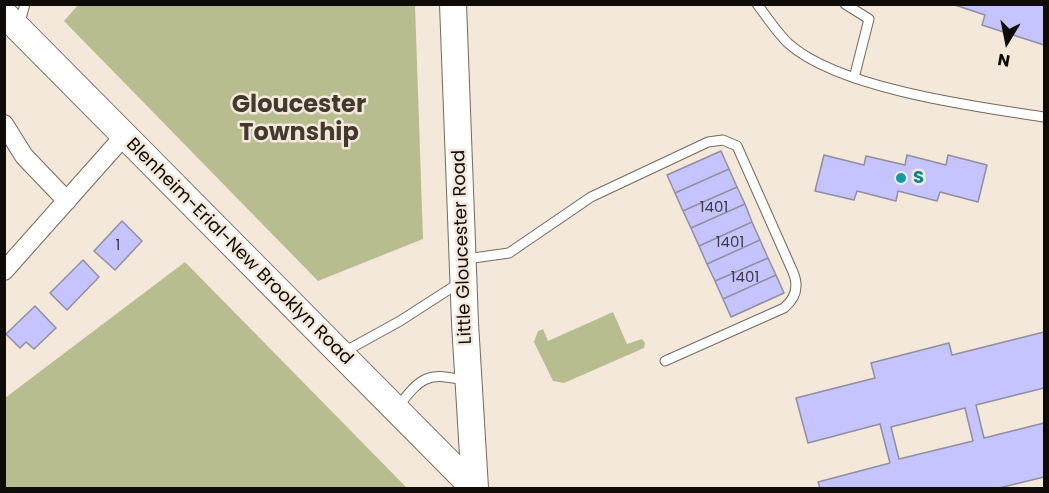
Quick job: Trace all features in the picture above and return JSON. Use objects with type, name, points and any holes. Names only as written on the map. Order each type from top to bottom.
[{"type":"main road","name":"Little Gloucester Road","points":[[453,4],[463,270],[475,489]]},
{"type":"main road","name":"Blenheim-Erial-New Brooklyn Road","points":[[16,16],[124,136],[475,489]]},
{"type":"street","points":[[4,124],[24,156],[67,201]]},
{"type":"street","points":[[4,271],[124,136]]},
{"type":"lane","points":[[757,4],[789,44],[817,61],[854,78],[966,106],[1044,117]]},
{"type":"lane","points":[[846,4],[869,19],[854,78]]},
{"type":"lane","points":[[340,354],[400,321],[463,270],[509,253],[591,197],[712,141],[732,143],[737,146],[793,272],[796,282],[795,293],[784,308],[664,361]]},
{"type":"lane","points":[[396,409],[420,380],[440,374],[469,382]]},
{"type":"green space","points":[[78,5],[415,5],[423,239],[318,281],[64,21]]},
{"type":"green space","points":[[185,262],[407,488],[5,488],[5,398]]},
{"type":"green space","points":[[613,312],[627,344],[642,339],[645,343],[644,348],[564,383],[553,381],[534,342],[538,331],[543,329],[548,341]]},
{"type":"building","points":[[952,4],[1044,5],[1044,45],[982,25],[985,15]]},
{"type":"building","points":[[721,151],[729,169],[675,193],[667,175]]},
{"type":"building","name":"S","points":[[824,155],[864,165],[866,156],[905,165],[907,155],[946,165],[948,155],[987,165],[978,202],[940,192],[937,201],[898,191],[896,201],[857,191],[854,200],[815,191]]},
{"type":"building","points":[[729,169],[737,187],[683,211],[675,193]]},
{"type":"building","points":[[737,187],[745,204],[691,228],[683,211]]},
{"type":"building","points":[[745,204],[752,222],[699,246],[691,228]]},
{"type":"building","points":[[122,221],[142,241],[115,270],[94,251]]},
{"type":"building","points":[[752,222],[760,240],[707,264],[699,246]]},
{"type":"building","points":[[760,240],[768,258],[715,281],[707,264]]},
{"type":"building","points":[[768,258],[776,275],[723,299],[715,281]]},
{"type":"building","points":[[83,260],[99,277],[67,310],[50,293]]},
{"type":"building","points":[[776,275],[784,293],[731,317],[723,299]]},
{"type":"building","points":[[35,306],[56,328],[34,349],[26,342],[20,348],[6,334]]},
{"type":"building","points":[[1044,332],[1044,388],[976,405],[984,438],[1044,423],[1044,477],[999,488],[820,488],[818,482],[890,463],[880,424],[808,443],[796,398],[875,378],[871,363],[949,343],[952,355]],"holes":[[[965,408],[973,441],[899,459],[891,427]]]},
{"type":"place","name":"S","points":[[901,178]]},
{"type":"district","name":"Gloucester Township","points":[[299,120]]}]
